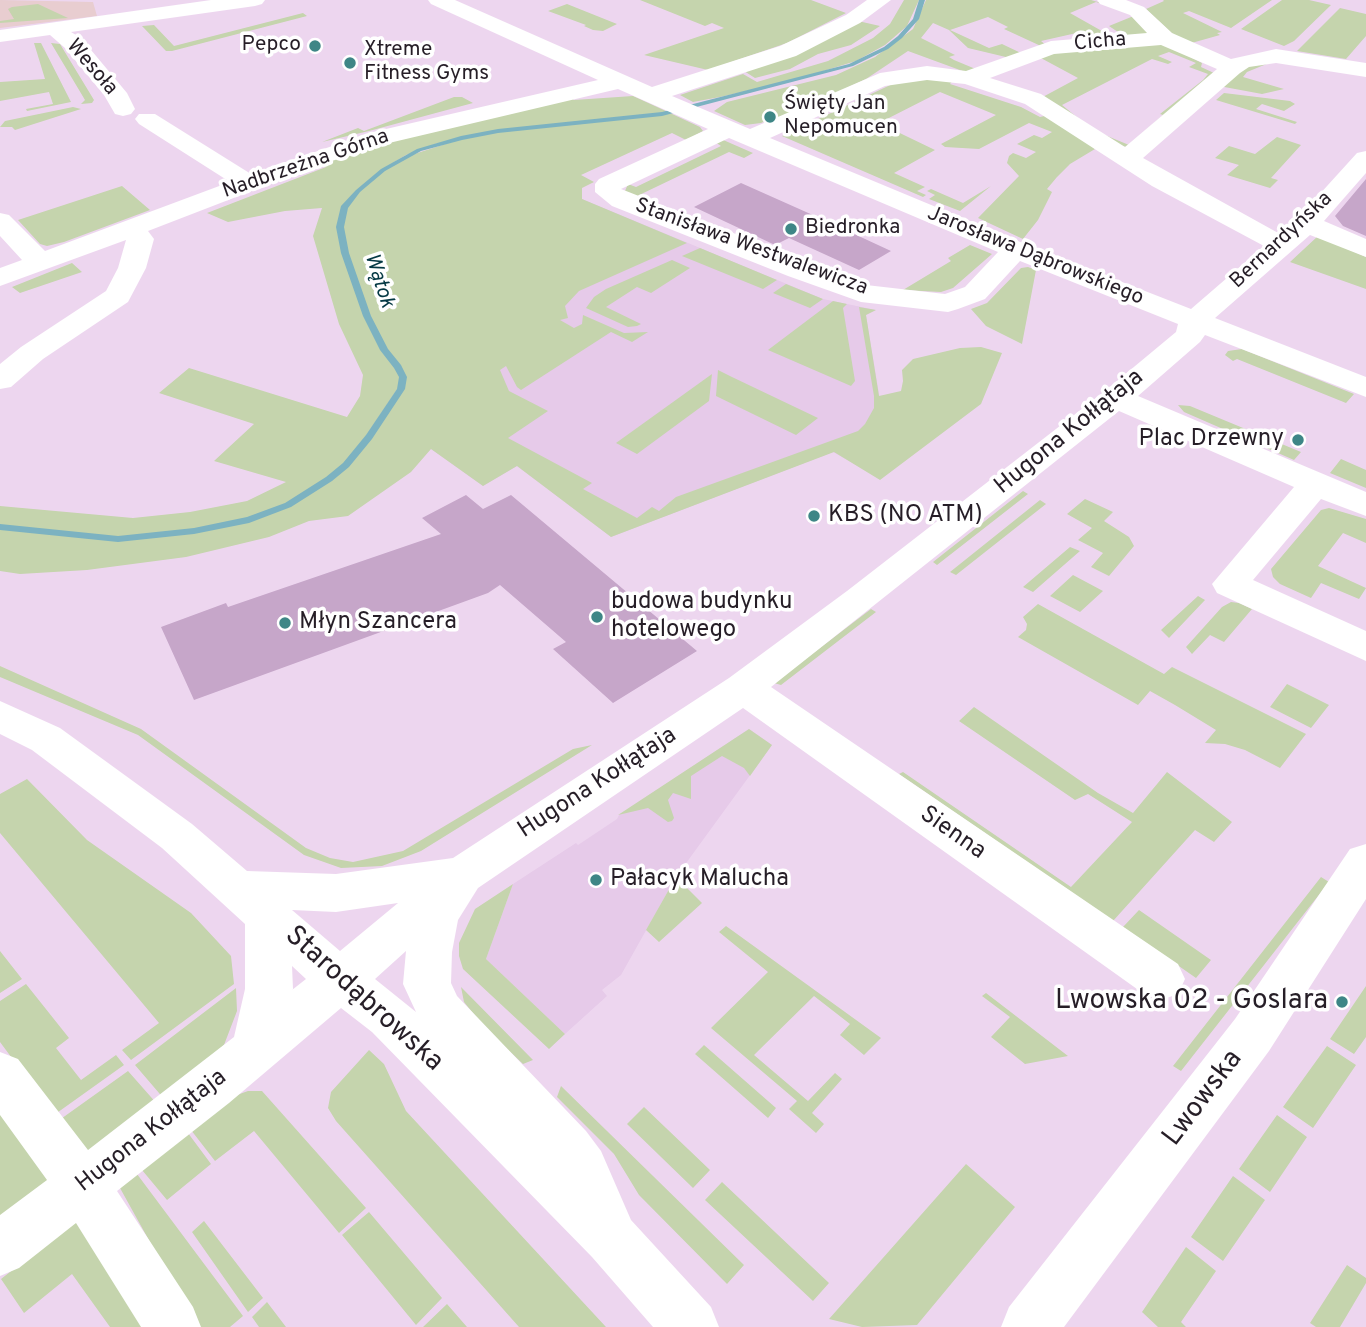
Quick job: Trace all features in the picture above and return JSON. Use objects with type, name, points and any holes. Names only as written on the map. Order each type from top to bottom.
[{"type":"street","points":[[152,15],[218,0]]},
{"type":"street","points":[[0,36],[255,0]]},
{"type":"street","points":[[438,0],[658,98],[779,54],[862,14],[884,10],[900,0]]},
{"type":"street","points":[[1107,0],[1137,11],[1164,38]]},
{"type":"street","points":[[832,4],[862,14]]},
{"type":"street","name":"Wesoła","points":[[58,28],[61,35],[73,43],[115,93],[123,109]]},
{"type":"street","name":"Cicha","points":[[968,78],[1051,48],[1164,38],[1231,68]]},
{"type":"street","points":[[1128,158],[1231,68],[1258,58],[1276,56],[1366,70]]},
{"type":"street","points":[[756,80],[803,68]]},
{"type":"street","name":"Cicha","points":[[728,129],[880,80],[927,73],[968,78],[1033,99],[1161,181],[1266,238],[1284,244]]},
{"type":"street","name":"Nadbrzeżna Górna","points":[[0,278],[249,183],[382,137],[621,81]]},
{"type":"street","name":"Jarosława Dąbrowskiego","points":[[658,98],[1015,250],[1366,388]]},
{"type":"street","points":[[147,120],[249,183]]},
{"type":"street","name":"Stanisława Westwalewicza","points":[[728,129],[608,184],[608,192],[621,200],[861,293],[948,303],[975,293],[1015,250]]},
{"type":"street","name":"Bernardyńska","points":[[1195,321],[1307,224],[1366,158]]},
{"type":"street","points":[[0,221],[39,261]]},
{"type":"street","points":[[1307,224],[1366,249]]},
{"type":"street","points":[[0,380],[32,353],[118,296],[132,268],[139,239],[131,229]]},
{"type":"street","name":"Hugona Kołłątaja","points":[[0,1249],[256,1049],[462,874],[743,688],[1116,398],[1190,336],[1195,321]]},
{"type":"street","points":[[1116,398],[1366,505]]},
{"type":"street","points":[[1316,483],[1230,584],[1366,647]]},
{"type":"street","name":"Sienna","points":[[743,688],[1161,979]]},
{"type":"street","name":"Starodąbrowska","points":[[0,716],[57,747],[177,836],[340,980],[389,1017],[611,1238],[691,1327]]},
{"type":"street","name":"Lwowska","points":[[1029,1327],[1252,1035],[1366,862]]},
{"type":"street","points":[[256,1049],[269,989],[253,902],[336,893],[462,874]]},
{"type":"street","points":[[462,874],[436,918],[429,952],[428,984],[440,1011],[568,1149],[583,1169],[611,1238]]},
{"type":"street","points":[[0,1074],[83,1186],[173,1327]]},
{"type":"shaded area","points":[[0,0],[93,2],[97,16],[0,28]]},
{"type":"shaded area","points":[[582,199],[823,299],[876,310],[866,315],[880,400],[860,467],[833,452],[611,537],[517,466],[483,486],[431,449]]},
{"type":"shaded area","name":"Pałacyk Malucha","points":[[749,729],[772,745],[676,877],[621,975],[602,990],[607,996],[565,1034],[486,959],[513,884],[576,843],[578,845]]},
{"type":"green space","points":[[640,0],[811,0],[846,13],[787,43],[708,70],[644,55],[724,28],[712,23],[705,26]]},
{"type":"green space","points":[[904,0],[919,0],[907,26],[885,45],[856,61],[794,80],[720,97],[693,102],[680,95],[743,74],[757,82],[828,61],[873,38],[890,24]]},
{"type":"green space","points":[[926,0],[1091,0],[1135,13],[1155,33],[1127,38],[1109,26],[1136,15],[1096,2],[1070,13],[1116,39],[1095,40],[1081,32],[1041,41],[1047,46],[1043,47],[1004,29],[1008,27],[988,17],[950,30],[989,48],[1002,44],[1023,54],[1010,58],[968,48],[949,30],[933,23],[921,38],[955,55],[949,57],[954,60],[978,70],[968,73],[908,51],[866,79],[780,119],[769,114],[762,117],[767,120],[761,123],[745,125],[714,111],[727,102],[836,75],[875,57],[913,29]]},
{"type":"green space","points":[[1163,0],[1272,0],[1231,28],[1189,11],[1183,13],[1222,32],[1217,33],[1220,35],[1188,44],[1179,40],[1146,9]]},
{"type":"green space","points":[[1282,0],[1309,0],[1331,5],[1294,41],[1284,46],[1241,29]]},
{"type":"green space","points":[[38,4],[68,18],[0,23],[14,19],[8,9],[12,7]]},
{"type":"green space","points":[[567,4],[617,24],[603,31],[593,30],[548,11]]},
{"type":"green space","points":[[1340,8],[1366,14],[1366,36],[1346,59],[1297,51]]},
{"type":"green space","points":[[303,13],[307,16],[172,51],[166,51],[142,26],[154,25],[174,46]]},
{"type":"green space","points":[[858,21],[880,26],[851,45],[818,54],[790,69],[755,78],[744,71]]},
{"type":"green space","points":[[1141,42],[1167,45],[1202,63],[1201,67],[1214,73],[1128,147],[1119,146],[1100,133],[1129,145],[1163,115],[1160,114],[1208,74],[1189,67],[1196,63],[1169,52],[1158,56],[1172,62],[1168,64],[1152,59],[1062,105],[1084,123],[1039,99],[1078,78],[1039,57],[1063,49]]},
{"type":"green space","points":[[34,43],[41,43],[71,102],[27,111],[26,109],[53,104],[49,92],[0,101],[0,82],[45,79]]},
{"type":"green space","points":[[51,43],[60,44],[94,100],[92,103],[81,104],[85,100]]},
{"type":"green space","points":[[1269,63],[1247,72],[1243,77],[1284,89],[1262,94],[1219,86],[1246,66]]},
{"type":"green space","points":[[903,79],[954,79],[950,84],[1021,107],[1040,117],[1053,114],[1095,149],[1070,164],[1047,189],[1052,192],[1038,220],[1023,239],[978,218],[1019,176],[1007,163],[1009,156],[1013,153],[1026,158],[1036,152],[1017,144],[1034,135],[1042,138],[1052,132],[1029,123],[979,149],[945,147],[941,144],[996,115],[940,92],[879,123],[935,150],[894,173],[925,187],[917,191],[926,195],[923,197],[782,136]]},
{"type":"green space","points":[[1224,93],[1290,101],[1295,104],[1284,111],[1262,104],[1256,109],[1297,122],[1295,124],[1216,100]]},
{"type":"green space","points":[[633,96],[668,112],[498,130],[435,144],[406,155],[381,170],[357,190],[342,208],[338,226],[365,317],[381,350],[397,367],[400,378],[398,388],[366,436],[343,465],[327,478],[286,504],[247,519],[195,530],[119,538],[0,525],[0,506],[133,518],[190,512],[247,501],[286,482],[214,461],[254,424],[159,393],[189,368],[347,417],[360,396],[363,375],[339,324],[313,236],[322,208],[285,211],[228,222],[207,213],[326,167],[321,161],[388,140],[570,97],[574,100]]},
{"type":"green space","points":[[454,97],[462,97],[473,103],[322,142],[358,128],[364,131]]},
{"type":"green space","points":[[73,107],[81,109],[15,130],[12,127],[0,127],[5,121]]},
{"type":"green space","points":[[670,113],[703,131],[686,140],[672,133],[581,175],[594,182],[582,188],[582,199],[687,243],[579,291],[565,306],[568,318],[560,320],[574,328],[582,324],[583,315],[624,333],[648,332],[632,342],[611,332],[521,390],[506,366],[500,370],[509,391],[548,411],[508,438],[592,483],[583,489],[637,518],[652,507],[659,511],[676,497],[858,431],[865,424],[874,408],[874,396],[859,307],[876,310],[866,315],[879,396],[901,391],[902,370],[913,359],[960,348],[981,347],[1002,353],[981,404],[880,480],[834,452],[611,537],[517,466],[483,486],[431,449],[411,472],[348,516],[309,521],[269,537],[186,557],[87,570],[20,574],[0,571],[0,529],[117,541],[195,533],[249,521],[289,506],[348,465],[398,397],[404,377],[400,366],[385,350],[369,316],[347,253],[342,226],[345,208],[384,170],[408,156],[461,139],[499,132]]},
{"type":"green space","points":[[1277,137],[1301,145],[1271,178],[1278,180],[1270,188],[1227,175],[1239,165],[1215,158],[1229,146],[1255,154]]},
{"type":"green space","points":[[721,139],[753,153],[744,158],[729,152],[633,198],[625,191],[628,184],[636,187],[721,146],[715,142]]},
{"type":"green space","points":[[122,186],[150,210],[47,246],[40,244],[18,220]]},
{"type":"green space","points":[[991,186],[960,211],[929,199],[935,195],[927,191],[931,189],[963,203]]},
{"type":"green space","points":[[1318,236],[1366,257],[1366,289],[1290,262]]},
{"type":"green space","points":[[970,245],[992,254],[953,288],[941,292],[903,290],[951,261],[948,258]]},
{"type":"green space","points":[[700,248],[777,280],[763,289],[682,256]]},
{"type":"green space","points":[[672,260],[690,268],[651,293],[637,287],[606,307],[641,324],[628,327],[586,308],[594,297],[606,289]]},
{"type":"green space","points":[[72,263],[82,272],[20,293],[12,287]]},
{"type":"green space","points":[[1021,268],[1036,270],[1022,344],[986,326],[971,309],[987,303]]},
{"type":"green space","points":[[786,284],[823,299],[810,308],[773,293]]},
{"type":"green space","points":[[833,301],[847,304],[843,308],[855,381],[851,386],[768,350]]},
{"type":"green space","points":[[1242,349],[1354,394],[1346,403],[1237,359],[1233,361],[1225,355],[1228,351]]},
{"type":"green space","points":[[718,370],[818,418],[796,435],[716,396]]},
{"type":"green space","points":[[712,374],[709,401],[637,454],[616,443]]},
{"type":"green space","points":[[1178,405],[1190,406],[1301,452],[1294,460],[1184,412]]},
{"type":"green space","points":[[1341,459],[1366,470],[1366,488],[1330,473]]},
{"type":"green space","points":[[1023,491],[1028,494],[937,565],[933,562]]},
{"type":"green space","points":[[1085,499],[1113,512],[1104,521],[1129,537],[1134,546],[1109,576],[1091,567],[1103,553],[1078,540],[1092,528],[1067,514]]},
{"type":"green space","points":[[1040,500],[1046,504],[956,575],[950,572]]},
{"type":"green space","points":[[1329,508],[1366,519],[1366,543],[1343,533],[1318,566],[1366,588],[1359,599],[1321,583],[1311,598],[1280,584],[1273,577],[1271,569],[1321,510]]},
{"type":"green space","points":[[1070,547],[1080,551],[1033,592],[1023,587]]},
{"type":"green space","points":[[1073,575],[1103,591],[1080,612],[1050,596]]},
{"type":"green space","points":[[1198,596],[1205,600],[1169,638],[1161,630]]},
{"type":"green space","points":[[1231,602],[1252,609],[1224,642],[1210,635],[1192,654],[1186,647],[1222,607]]},
{"type":"green space","points":[[1038,604],[1164,674],[1172,667],[1306,734],[1280,768],[1245,750],[1225,744],[1205,743],[1216,730],[1175,705],[1150,691],[1138,705],[1018,637],[1026,630],[1027,624],[1023,617]]},
{"type":"green space","points":[[871,609],[876,612],[781,685],[774,683]]},
{"type":"green space","points":[[0,666],[141,729],[306,848],[330,858],[353,862],[403,851],[573,749],[592,745],[421,851],[382,866],[341,868],[304,855],[138,735],[0,677]]},
{"type":"green space","points":[[1287,684],[1329,705],[1311,728],[1270,707]]},
{"type":"green space","points":[[974,707],[1098,793],[1133,813],[1167,772],[1232,822],[1214,842],[1195,830],[1113,921],[899,774],[903,772],[1071,887],[1132,822],[1088,794],[1075,800],[959,721]]},
{"type":"green space","points":[[749,729],[772,745],[750,776],[744,768],[722,756],[691,776],[691,799],[673,793],[668,800],[674,818],[672,821],[668,822],[648,808],[618,815]]},
{"type":"green space","points":[[27,779],[87,840],[191,913],[231,956],[234,984],[131,1060],[122,1050],[159,1023],[0,833],[0,794]]},
{"type":"green space","points":[[676,877],[702,903],[659,942],[646,930]]},
{"type":"green space","points":[[1321,877],[1329,882],[1181,1071],[1173,1066]]},
{"type":"green space","points":[[513,884],[486,959],[565,1034],[549,1049],[463,969],[459,956],[459,943],[475,909]]},
{"type":"green space","points":[[1139,910],[1211,960],[1196,978],[1123,927]]},
{"type":"green space","points":[[726,926],[881,1038],[864,1055],[840,1035],[850,1024],[814,996],[754,1055],[808,1101],[835,1073],[842,1079],[812,1113],[824,1124],[816,1133],[789,1109],[797,1101],[711,1028],[768,972],[719,932]]},
{"type":"green space","points":[[0,951],[22,979],[0,993]]},
{"type":"green space","points":[[26,984],[69,1038],[56,1048],[81,1080],[116,1055],[124,1065],[54,1115],[0,1042],[0,1001]]},
{"type":"green space","points":[[1366,986],[1366,1037],[1354,1054],[1330,1039]]},
{"type":"green space","points":[[461,987],[533,1060],[523,1064],[484,1027],[464,1002]]},
{"type":"green space","points":[[236,988],[237,1011],[224,1045],[165,1100],[135,1065]]},
{"type":"green space","points":[[986,993],[1068,1056],[1025,1064],[991,1037],[1010,1017],[982,996]]},
{"type":"green space","points":[[704,1045],[776,1108],[768,1118],[695,1054]]},
{"type":"green space","points":[[1327,1046],[1356,1065],[1313,1128],[1283,1107]]},
{"type":"green space","points":[[369,1050],[384,1064],[406,1111],[606,1327],[519,1327],[336,1121],[328,1108],[331,1092]]},
{"type":"green space","points":[[128,1071],[158,1105],[86,1154],[58,1121]]},
{"type":"green space","points":[[561,1086],[744,1265],[727,1284],[639,1195],[614,1154],[557,1097]]},
{"type":"green space","points":[[248,1091],[262,1091],[366,1208],[339,1233],[254,1131],[215,1161],[191,1130],[237,1095]]},
{"type":"green space","points":[[0,1105],[51,1179],[0,1222]]},
{"type":"green space","points":[[644,1107],[710,1170],[693,1188],[627,1124]]},
{"type":"green space","points":[[1277,1115],[1307,1137],[1270,1192],[1239,1169]]},
{"type":"green space","points":[[188,1133],[211,1164],[167,1200],[142,1170]]},
{"type":"green space","points":[[966,1164],[1015,1207],[917,1325],[862,1327],[829,1319]]},
{"type":"green space","points":[[137,1174],[243,1316],[230,1327],[197,1327],[120,1188]]},
{"type":"green space","points":[[1233,1176],[1265,1200],[1223,1261],[1191,1237]]},
{"type":"green space","points":[[722,1182],[829,1283],[813,1301],[705,1200]]},
{"type":"green space","points":[[87,1212],[150,1327],[110,1327],[72,1274],[24,1313],[1,1279]]},
{"type":"green space","points":[[369,1212],[442,1298],[416,1325],[342,1235]]},
{"type":"green space","points":[[204,1221],[263,1298],[248,1312],[192,1232]]},
{"type":"green space","points":[[1186,1247],[1216,1271],[1181,1322],[1186,1327],[1158,1327],[1142,1312]]},
{"type":"green space","points":[[1347,1265],[1366,1278],[1366,1283],[1340,1327],[1316,1327],[1310,1323]]},
{"type":"green space","points":[[267,1302],[286,1327],[259,1327],[252,1317]]},
{"type":"green space","points":[[447,1304],[467,1327],[423,1327]]},
{"type":"building","points":[[1366,179],[1366,236],[1343,226],[1335,216]]},
{"type":"building","name":"Biedronka","points":[[741,183],[891,251],[859,270],[789,238],[775,245],[694,207]]},
{"type":"building","points":[[466,495],[483,509],[511,495],[697,651],[613,703],[553,649],[566,642],[500,585],[488,593],[194,700],[161,627],[226,603],[228,607],[441,534],[422,518]]},
{"type":"waterway","name":"Wątok","points":[[0,527],[118,539],[194,531],[249,520],[288,505],[346,465],[369,437],[401,389],[403,377],[384,350],[367,316],[345,253],[340,227],[344,208],[358,191],[383,170],[419,150],[461,138],[498,131],[662,114],[851,65],[886,48],[900,37],[916,19],[922,0]]},
{"type":"place","name":"Pepco","points":[[315,46]]},
{"type":"place","name":"Xtreme Fitness Gyms","points":[[350,63]]},
{"type":"place","name":"Święty Jan Nepomucen","points":[[770,117]]},
{"type":"place","name":"Biedronka","points":[[791,229]]},
{"type":"place","name":"Plac Drzewny","points":[[1298,440]]},
{"type":"place","name":"KBS (NO ATM)","points":[[814,516]]},
{"type":"place","name":"budowa budynku hotelowego","points":[[597,617]]},
{"type":"place","name":"Młyn Szancera","points":[[285,623]]},
{"type":"place","name":"Pałacyk Malucha","points":[[596,880]]},
{"type":"place","name":"Lwowska 02 - Goslara","points":[[1342,1002]]}]
